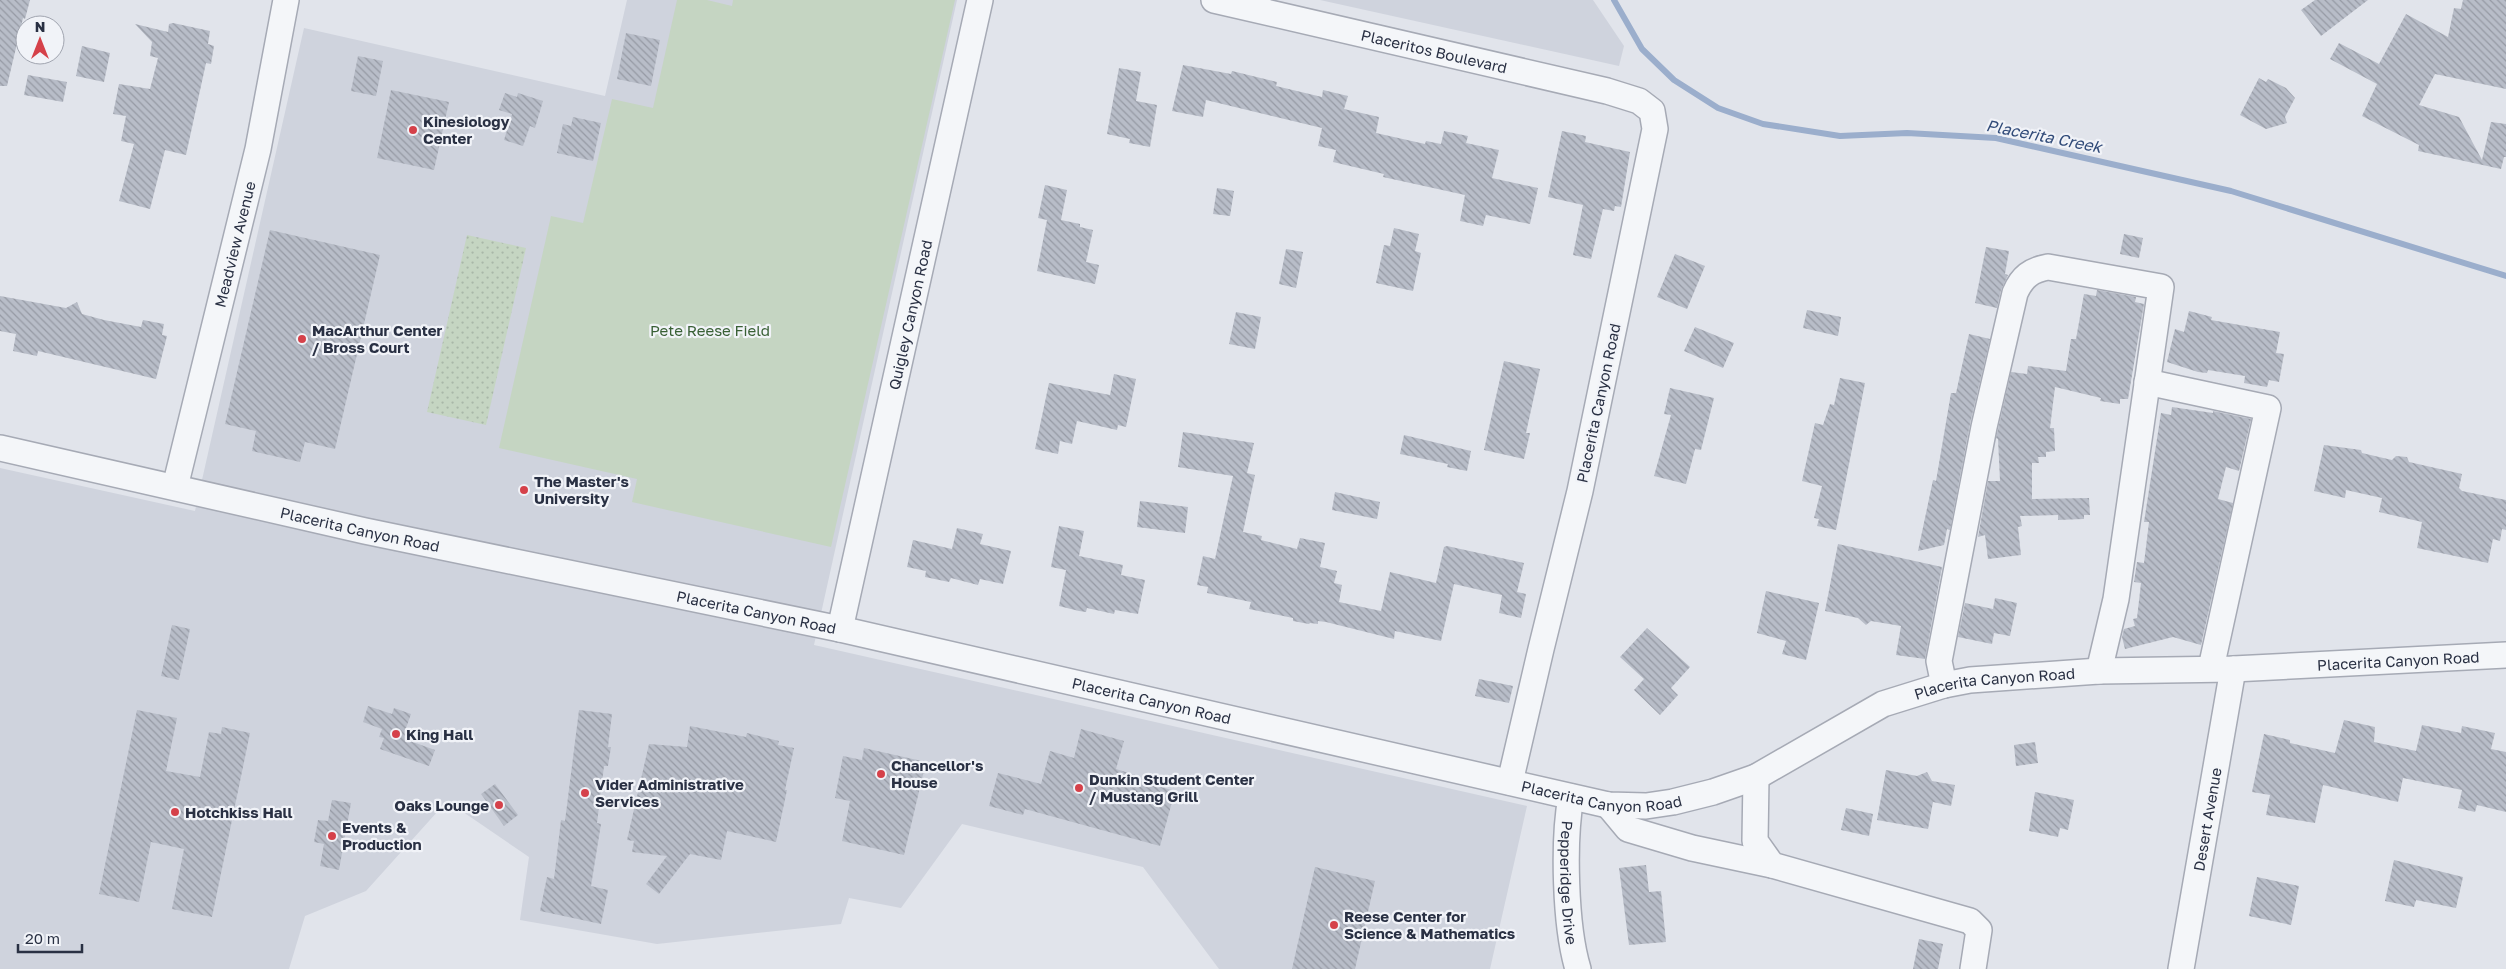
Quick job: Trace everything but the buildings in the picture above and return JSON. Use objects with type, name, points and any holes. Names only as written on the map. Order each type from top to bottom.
[{"type":"street","name":"Meadview Avenue","points":[[175,487],[258,149],[286,0]]},
{"type":"street","name":"Quigley Canyon Road","points":[[840,629],[980,0]]},
{"type":"street","name":"Placeritos Boulevard","points":[[1214,0],[1607,91],[1639,101],[1652,111]]},
{"type":"street","name":"Placerita Canyon Road","points":[[1510,782],[1540,649],[1580,491],[1655,129],[1652,111]]},
{"type":"street","points":[[1944,685],[1939,661],[1984,427],[2019,283],[2032,272],[2048,267],[2161,287],[2116,599],[2100,671]]},
{"type":"street","name":"Desert Avenue","points":[[2147,382],[2268,408],[2222,669],[2181,969]]},
{"type":"street","name":"Placerita Canyon Road","points":[[0,448],[365,530],[840,629],[1444,769],[1608,805],[1646,806],[1673,802],[1713,792],[1756,777],[1883,704],[1944,685],[1988,678],[2100,671],[2222,669],[2506,655]]},
{"type":"street","points":[[1756,777],[1755,841],[1772,865]]},
{"type":"street","name":"Pepperidge Drive","points":[[1571,796],[1568,813],[1568,900],[1578,969]]},
{"type":"street","points":[[1608,805],[1628,829],[1692,848],[1772,865],[1970,921],[1979,930],[1973,969]]},
{"type":"shaded area","name":"The Master's University","points":[[627,0],[957,0],[814,645],[1527,806],[1490,969],[1219,969],[1143,867],[962,824],[901,908],[849,898],[841,924],[657,944],[520,920],[529,857],[447,801],[366,891],[305,916],[289,969],[0,969],[0,468],[195,511],[304,28],[605,96]]},
{"type":"shaded area","points":[[1320,0],[1593,0],[1624,46],[1619,66]]},
{"type":"green space","name":"Pete Reese Field","points":[[677,0],[707,0],[732,6],[733,0],[955,0],[831,547],[632,502],[637,479],[499,448],[551,216],[583,223],[612,99],[653,108]]},
{"type":"green space","points":[[467,235],[526,248],[486,425],[427,412]]},
{"type":"waterway","name":"Placerita Creek","points":[[1614,0],[1642,49],[1674,80],[1718,108],[1763,124],[1840,136],[1907,133],[1996,138],[2231,191],[2506,276]]},
{"type":"place","name":"Kinesiology Center","points":[[413,130]]},
{"type":"place","name":"MacArthur Center / Bross Court","points":[[302,339]]},
{"type":"place","name":"The Master's University","points":[[524,490]]},
{"type":"place","name":"King Hall","points":[[396,734]]},
{"type":"place","name":"Chancellor's House","points":[[881,774]]},
{"type":"place","name":"Dunkin Student Center / Mustang Grill","points":[[1079,788]]},
{"type":"place","name":"Vider Administrative Services","points":[[585,793]]},
{"type":"place","name":"Oaks Lounge","points":[[499,805]]},
{"type":"place","name":"Hotchkiss Hall","points":[[175,812]]},
{"type":"place","name":"Events & Production","points":[[332,836]]},
{"type":"place","name":"Reese Center for Science & Mathematics","points":[[1334,925]]}]
